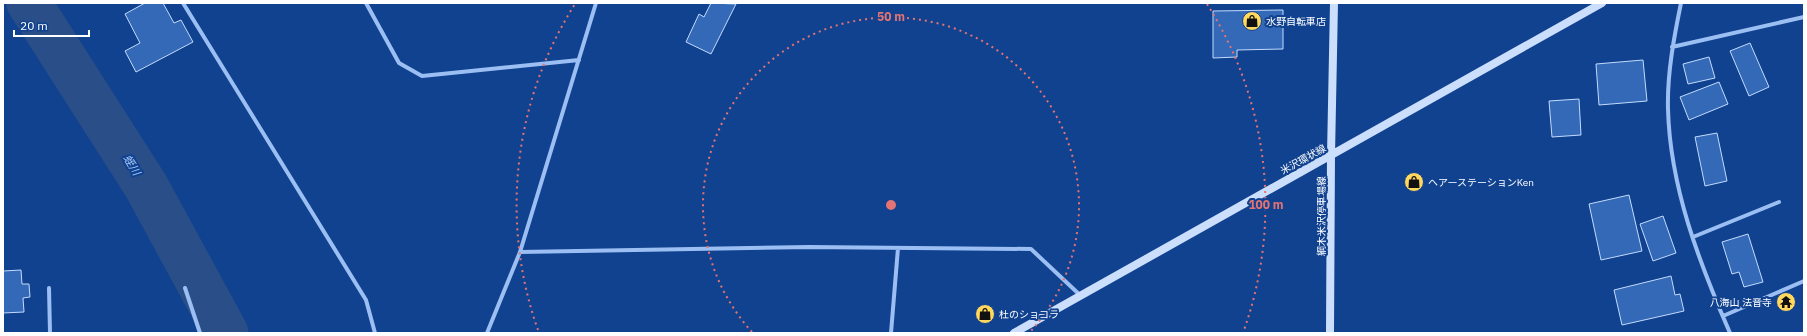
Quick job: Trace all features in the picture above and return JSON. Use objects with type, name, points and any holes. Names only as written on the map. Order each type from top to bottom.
[{"type":"main road","name":"綱木米沢停車場線","points":[[1330,333],[1334,3]]},
{"type":"main road","name":"米沢環状線","points":[[1014,333],[1602,3]]},
{"type":"street","points":[[182,3],[366,300],[375,333]]},
{"type":"street","points":[[366,3],[399,63],[422,76],[579,60]]},
{"type":"street","points":[[487,333],[520,252],[596,3]]},
{"type":"street","points":[[1681,3],[1672,47],[1668,108],[1675,176],[1693,236],[1730,333]]},
{"type":"street","points":[[1672,47],[1804,17]]},
{"type":"street","points":[[1693,236],[1779,202]]},
{"type":"street","points":[[520,252],[809,247],[1031,249],[1081,296]]},
{"type":"street","points":[[891,333],[898,248]]},
{"type":"street","points":[[1723,316],[1804,280]]},
{"type":"street","points":[[49,288],[50,333]]},
{"type":"street","points":[[185,288],[200,333]]},
{"type":"building","points":[[145,3],[163,3],[174,23],[181,20],[193,42],[136,72],[125,51],[140,43],[125,14]]},
{"type":"building","points":[[711,3],[736,4],[711,54],[686,42],[699,14],[704,17]]},
{"type":"building","points":[[1283,10],[1283,49],[1237,50],[1237,57],[1213,58],[1213,11]]},
{"type":"building","points":[[1750,43],[1769,87],[1749,96],[1730,51]]},
{"type":"building","points":[[1709,57],[1715,78],[1688,84],[1683,64]]},
{"type":"building","points":[[1643,60],[1647,101],[1599,105],[1596,64]]},
{"type":"building","points":[[1719,82],[1728,104],[1689,120],[1680,97]]},
{"type":"building","points":[[1579,99],[1581,135],[1552,137],[1549,101]]},
{"type":"building","points":[[1717,133],[1727,181],[1705,186],[1695,137]]},
{"type":"building","points":[[1629,195],[1642,251],[1601,260],[1589,204]]},
{"type":"building","points":[[1663,216],[1676,253],[1653,261],[1640,224]]},
{"type":"building","points":[[1748,234],[1763,282],[1744,287],[1739,272],[1732,274],[1722,242]]},
{"type":"building","points":[[21,270],[22,284],[29,284],[30,297],[23,298],[24,312],[3,313],[3,271]]},
{"type":"building","points":[[1671,276],[1675,295],[1680,294],[1684,311],[1622,325],[1614,290]]},
{"type":"waterway","name":"蛭川","points":[[29,3],[146,186],[226,333]]},
{"type":"place","name":"水野自転車店","points":[[1252,21]]},
{"type":"place","name":"ヘアーステーションKen","points":[[1414,182]]},
{"type":"place","name":"八海山 法音寺","points":[[1786,302]]},
{"type":"place","name":"杜のショコラ","points":[[985,314]]}]
